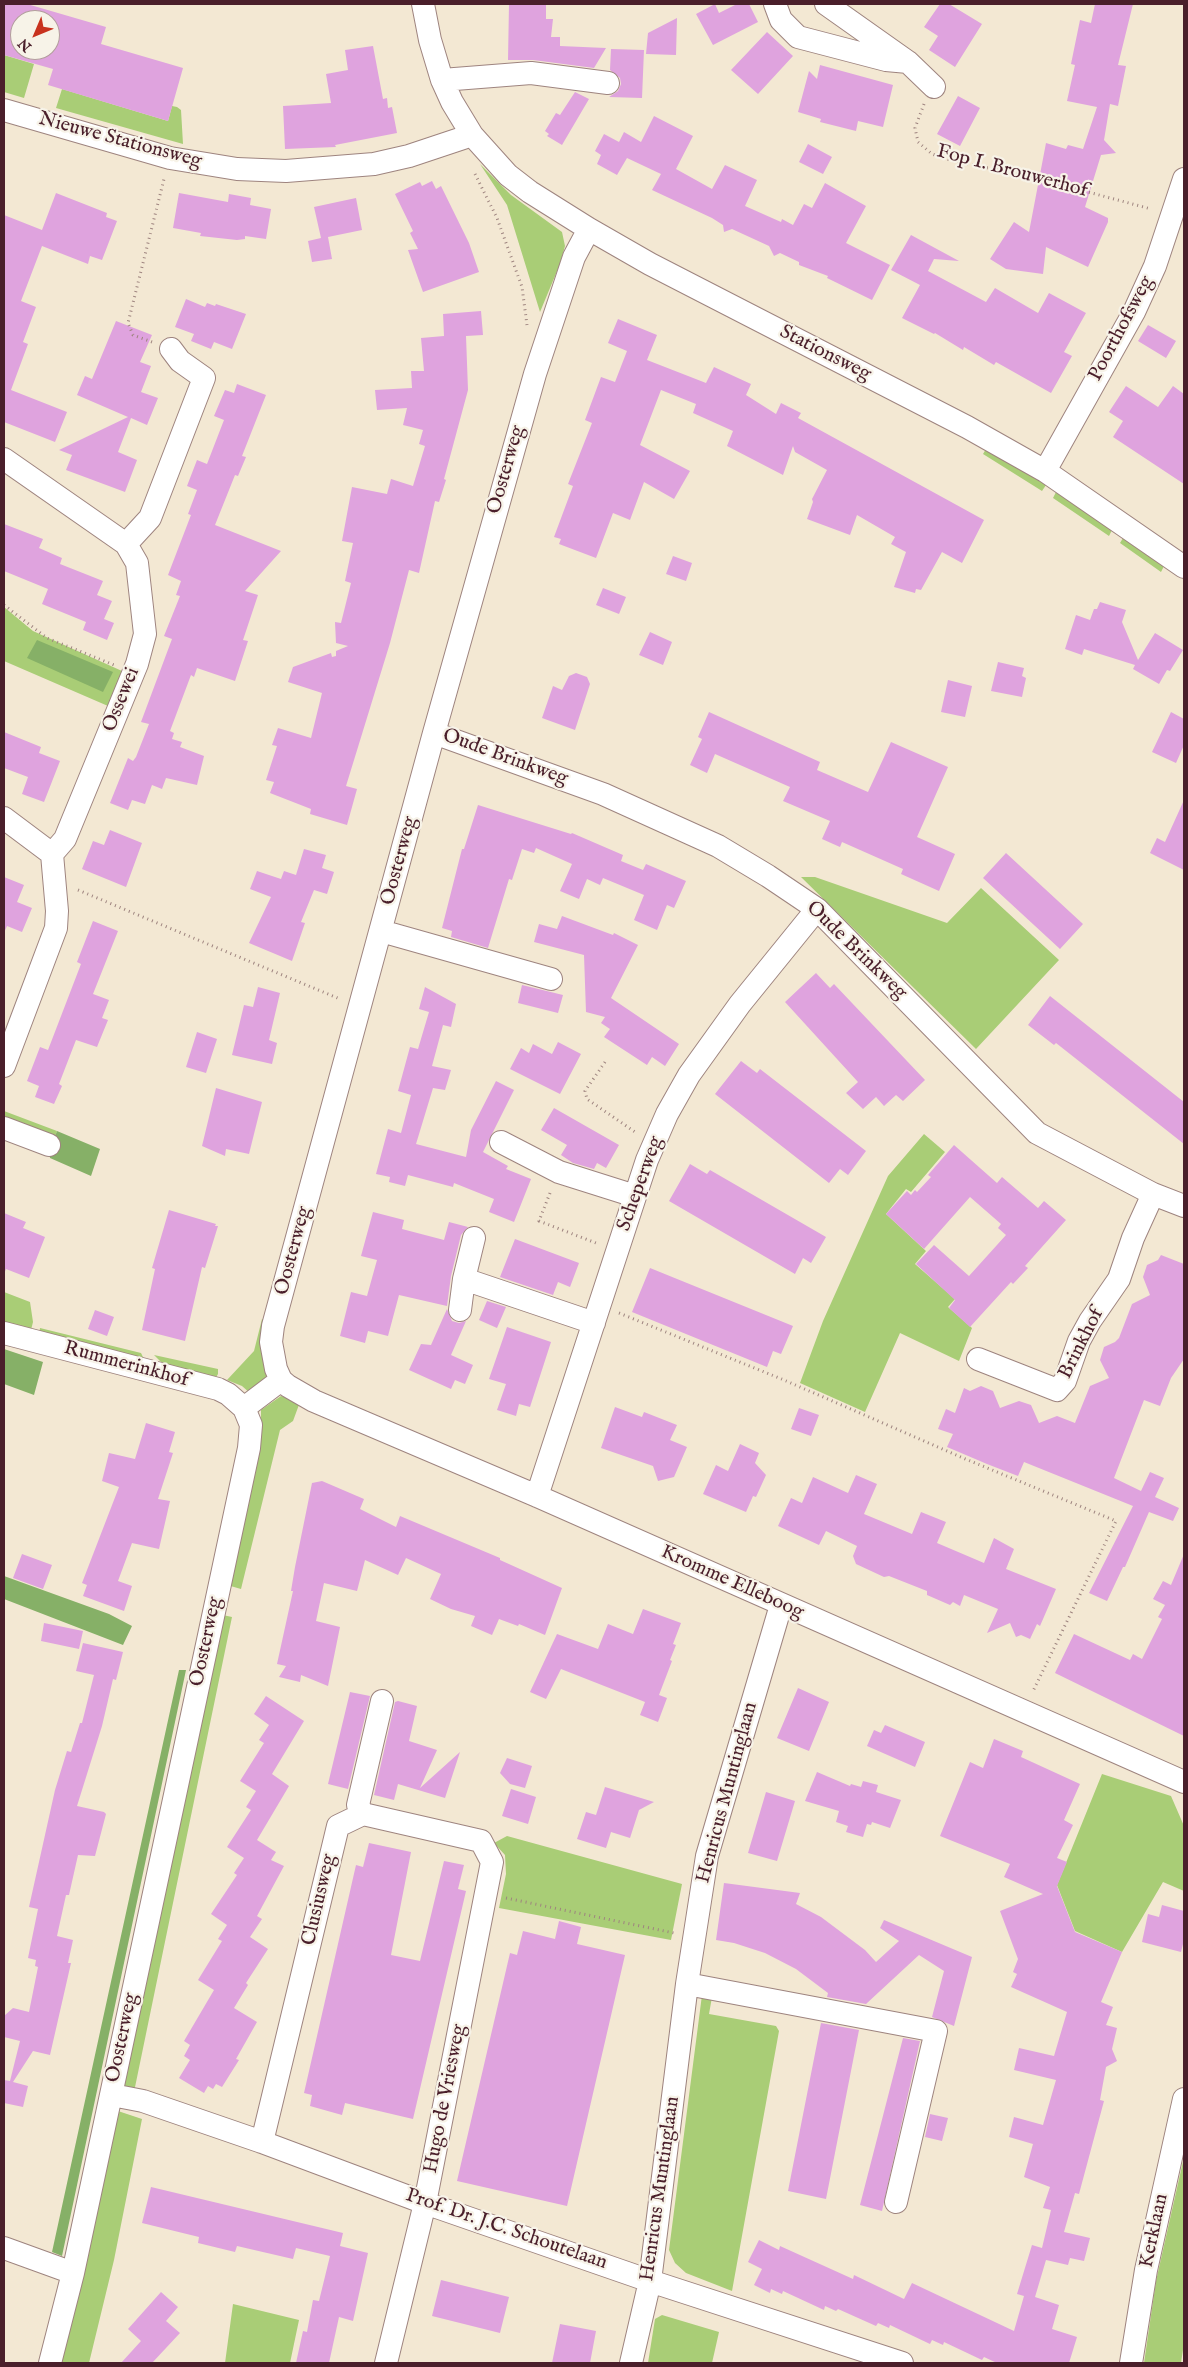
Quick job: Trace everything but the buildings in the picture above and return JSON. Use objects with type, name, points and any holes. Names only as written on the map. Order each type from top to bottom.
[{"type":"street","name":"Stationsweg","points":[[423,4],[430,40],[442,80],[465,138],[530,192],[589,230],[967,427],[1045,471],[1184,567]]},
{"type":"street","points":[[775,4],[781,20],[798,37],[886,60],[908,62]]},
{"type":"street","points":[[832,46],[842,37],[846,25],[835,9]]},
{"type":"street","points":[[835,9],[908,62],[934,87]]},
{"type":"street","points":[[442,80],[531,73],[608,84]]},
{"type":"street","name":"Nieuwe Stationsweg","points":[[4,110],[170,158],[237,169],[286,171],[374,164],[408,156],[465,138]]},
{"type":"street","name":"Poorthofsweg","points":[[1045,471],[1134,312],[1155,266],[1184,179]]},
{"type":"street","name":"Oosterweg","points":[[281,1380],[273,1359],[271,1342],[273,1326],[361,1008],[434,733],[542,352],[574,257],[589,230]]},
{"type":"street","points":[[4,459],[126,544],[150,518],[204,378],[180,361],[171,349]]},
{"type":"street","name":"Ossewei","points":[[52,854],[65,839],[134,673],[145,634],[137,563],[126,544]]},
{"type":"street","name":"Oude Brinkweg","points":[[434,733],[603,794],[718,846],[817,909],[1037,1133],[1153,1194],[1184,1206]]},
{"type":"street","points":[[4,818],[52,854],[56,928],[4,1066]]},
{"type":"street","name":"Scheperweg","points":[[537,1496],[635,1196],[654,1144],[689,1075],[740,1004],[817,909]]},
{"type":"street","points":[[381,931],[551,979]]},
{"type":"street","points":[[4,1128],[49,1146]]},
{"type":"street","points":[[501,1142],[559,1172],[635,1196]]},
{"type":"street","name":"Brinkhof","points":[[978,1359],[1057,1390],[1065,1381],[1079,1341],[1090,1321],[1119,1279],[1153,1194]]},
{"type":"street","points":[[460,1310],[464,1279],[474,1238]]},
{"type":"street","points":[[464,1279],[597,1314]]},
{"type":"street","name":"Rummerinkhof","points":[[4,1333],[218,1389],[228,1394],[244,1408]]},
{"type":"street","points":[[244,1408],[281,1380]]},
{"type":"street","name":"Kromme Elleboog","points":[[281,1380],[296,1392],[314,1401],[537,1496],[1184,1782]]},
{"type":"street","name":"Oosterweg","points":[[50,2363],[73,2273],[112,2095],[249,1448],[251,1425],[244,1408]]},
{"type":"street","name":"Henricus Muntinglaan","points":[[631,2363],[650,2280],[688,1984],[707,1856],[781,1605]]},
{"type":"street","points":[[363,1814],[358,1805],[382,1701]]},
{"type":"street","name":"Hugo de Vriesweg","points":[[363,1814],[481,1841],[492,1862],[425,2203],[386,2363]]},
{"type":"street","name":"Clusiusweg","points":[[262,2142],[338,1826],[363,1814]]},
{"type":"street","points":[[688,1984],[936,2031],[896,2202]]},
{"type":"street","name":"Prof. Dr. J.C. Schoutelaan","points":[[112,2095],[143,2101],[262,2142],[425,2203],[902,2363]]},
{"type":"street","name":"Kerklaan","points":[[1131,2363],[1146,2270],[1184,2099]]},
{"type":"street","points":[[4,2248],[73,2273]]},
{"type":"path","name":"Fop I. Brouwerhof","points":[[934,87],[926,98],[915,128],[918,142],[932,154],[950,160],[1040,179],[1173,215]]},
{"type":"path","points":[[465,138],[498,218],[522,287],[528,335],[542,352]]},
{"type":"path","points":[[170,158],[128,323],[133,335],[171,349]]},
{"type":"path","points":[[4,605],[46,638],[134,673]]},
{"type":"path","points":[[54,880],[361,1008]]},
{"type":"path","points":[[605,1062],[585,1091],[587,1099],[654,1144]]},
{"type":"path","points":[[559,1172],[539,1221],[617,1252]]},
{"type":"path","points":[[597,1314],[784,1380],[963,1458],[1116,1521],[1023,1712]]},
{"type":"path","points":[[486,1894],[695,1937]]},
{"type":"green space","points":[[4,55],[10,57],[10,60],[21,60],[34,64],[24,98],[4,92]]},
{"type":"green space","points":[[62,89],[168,121],[172,106],[177,107],[181,110],[183,144],[56,108]]},
{"type":"green space","points":[[480,164],[511,195],[562,232],[565,246],[560,264],[540,312],[507,205]]},
{"type":"green space","points":[[986,449],[1046,485],[1042,491],[983,454]]},
{"type":"green space","points":[[1056,492],[1112,530],[1109,536],[1053,498]]},
{"type":"green space","points":[[1123,538],[1164,566],[1161,572],[1120,543]]},
{"type":"green space","points":[[4,607],[33,631],[122,671],[108,706],[4,661]]},
{"type":"green space","points":[[37,640],[113,672],[103,692],[27,658]]},
{"type":"green space","points":[[801,877],[815,877],[947,923],[981,888],[1059,960],[976,1049]]},
{"type":"green space","points":[[4,1111],[57,1131],[54,1140],[4,1118]]},
{"type":"green space","points":[[57,1131],[100,1149],[91,1176],[50,1158],[49,1153]]},
{"type":"green space","points":[[924,1134],[945,1152],[911,1192],[906,1189],[886,1214],[926,1251],[915,1264],[955,1299],[948,1307],[972,1328],[959,1361],[900,1333],[865,1412],[800,1383],[823,1321],[888,1176]]},
{"type":"green space","points":[[4,1292],[30,1302],[33,1322],[31,1330],[4,1322]]},
{"type":"green space","points":[[262,1319],[267,1322],[275,1377],[251,1394],[242,1386],[227,1380],[254,1351]]},
{"type":"green space","points":[[40,1328],[141,1353],[144,1359],[39,1334]]},
{"type":"green space","points":[[4,1349],[43,1362],[34,1395],[4,1384]]},
{"type":"green space","points":[[154,1355],[218,1369],[218,1374],[215,1379],[162,1363]]},
{"type":"green space","points":[[281,1396],[300,1402],[293,1421],[280,1430],[241,1589],[227,1585],[261,1438],[261,1410]]},
{"type":"green space","points":[[4,1576],[109,1614],[132,1626],[123,1645],[4,1599]]},
{"type":"green space","points":[[218,1614],[232,1617],[134,2092],[118,2091]]},
{"type":"green space","points":[[179,1670],[186,1670],[62,2256],[52,2252]]},
{"type":"green space","points":[[1102,1774],[1171,1796],[1184,1826],[1184,1891],[1163,1882],[1122,1952],[1075,1931],[1057,1885]]},
{"type":"green space","points":[[507,1836],[682,1884],[671,1940],[499,1908],[506,1874],[505,1855],[494,1843]]},
{"type":"green space","points":[[702,1995],[712,1997],[709,2014],[776,2026],[779,2031],[732,2291],[686,2273],[675,2263],[669,2250]]},
{"type":"green space","points":[[115,2110],[142,2119],[114,2260],[89,2363],[56,2363]]},
{"type":"green space","points":[[1184,2157],[1184,2343],[1181,2363],[1144,2363],[1156,2281]]},
{"type":"green space","points":[[233,2304],[299,2320],[290,2363],[225,2363]]},
{"type":"green space","points":[[662,2315],[719,2332],[712,2363],[648,2363],[655,2319]]}]
